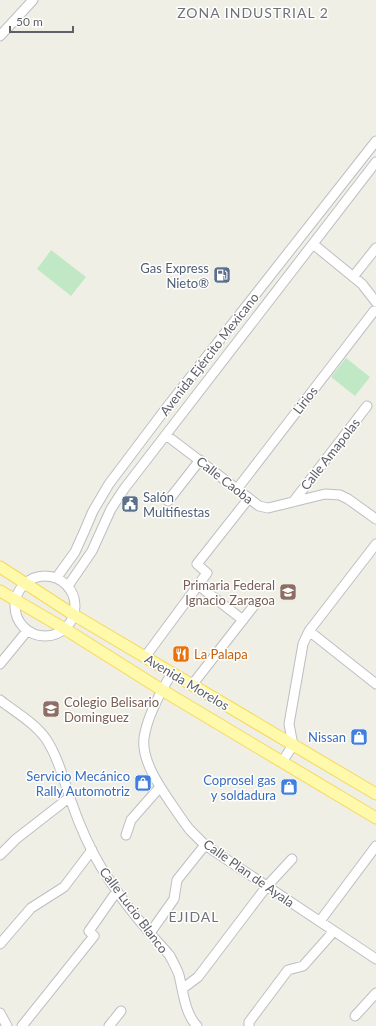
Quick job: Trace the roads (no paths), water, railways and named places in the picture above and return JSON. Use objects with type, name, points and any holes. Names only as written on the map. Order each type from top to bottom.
[{"type":"main road","name":"Avenida Morelos","points":[[0,567],[26,582],[74,615],[376,794]]},
{"type":"main road","name":"Avenida Morelos","points":[[0,591],[376,818]]},
{"type":"street","points":[[0,36],[33,0]]},
{"type":"street","name":"Avenida Ejército Mexicano","points":[[57,578],[74,552],[93,511],[104,492],[167,407],[376,141]]},
{"type":"street","name":"Avenida Ejército Mexicano","points":[[68,586],[92,551],[111,509],[117,500],[376,162]]},
{"type":"street","points":[[354,170],[364,177]]},
{"type":"street","points":[[313,244],[362,284],[376,307]]},
{"type":"street","points":[[353,277],[376,248]]},
{"type":"street","name":"Lirios","points":[[237,489],[376,307]]},
{"type":"street","points":[[226,332],[238,341]]},
{"type":"street","name":"Calle Amapolas","points":[[293,502],[367,406]]},
{"type":"street","name":"Calle Caoba","points":[[166,435],[259,506],[268,508],[325,494],[340,495],[348,498],[376,519]]},
{"type":"street","points":[[168,501],[200,460]]},
{"type":"street","points":[[124,465],[136,475]]},
{"type":"street","points":[[104,492],[117,500]]},
{"type":"street","points":[[145,657],[207,573],[197,564],[249,498]]},
{"type":"street","points":[[282,762],[292,745],[289,724],[303,644],[309,631],[376,544]]},
{"type":"street","points":[[49,575],[57,578],[68,586],[74,596],[74,615],[65,629],[56,634],[46,636],[36,635],[27,631],[21,625],[17,617],[15,601],[17,594],[26,582],[32,578],[49,575]]},
{"type":"street","points":[[198,585],[243,620]]},
{"type":"street","points":[[192,685],[256,603]]},
{"type":"street","points":[[0,664],[27,631]]},
{"type":"street","points":[[309,631],[376,684]]},
{"type":"street","name":"Calle Plan de Ayala","points":[[172,673],[162,690],[147,724],[144,739],[150,768],[160,788],[189,829],[205,845],[376,959]]},
{"type":"street","name":"Calle Lucio Blanco","points":[[0,700],[36,728],[45,738],[51,748],[92,850],[117,891],[170,956],[178,973],[192,1022],[197,1026]]},
{"type":"street","points":[[126,835],[131,820],[160,788]]},
{"type":"street","points":[[0,855],[16,839],[70,797]]},
{"type":"street","points":[[150,933],[174,899],[177,880],[205,845]]},
{"type":"street","points":[[320,921],[376,846]]},
{"type":"street","points":[[0,944],[31,908],[64,887],[92,850]]},
{"type":"street","points":[[182,989],[198,977],[266,886],[292,859]]},
{"type":"street","points":[[22,1026],[94,936],[90,931],[117,891]]},
{"type":"street","points":[[249,1026],[249,1022],[288,970],[303,966],[334,931]]},
{"type":"street","points":[[355,1016],[376,993]]},
{"type":"street","points":[[109,1026],[121,1011]]},
{"type":"street","points":[[0,1014],[7,1026]]},
{"type":"place","name":"Gas Express Nieto®","points":[[222,275]]},
{"type":"place","name":"Salón Multifiestas","points":[[130,504]]},
{"type":"place","name":"Primaria Federal Ignacio Zaragoa","points":[[288,592]]},
{"type":"place","name":"La Palapa","points":[[181,654]]},
{"type":"place","name":"Colegio Belisario Dominguez","points":[[51,709]]},
{"type":"place","name":"Nissan","points":[[359,737]]},
{"type":"place","name":"Servicio Mecánico Rally Automotriz","points":[[143,783]]},
{"type":"place","name":"Coprosel gas y soldadura","points":[[289,787]]},
{"type":"district","name":"ZONA INDUSTRIAL 2","points":[[253,13]]},
{"type":"district","name":"EJIDAL","points":[[194,917]]}]
